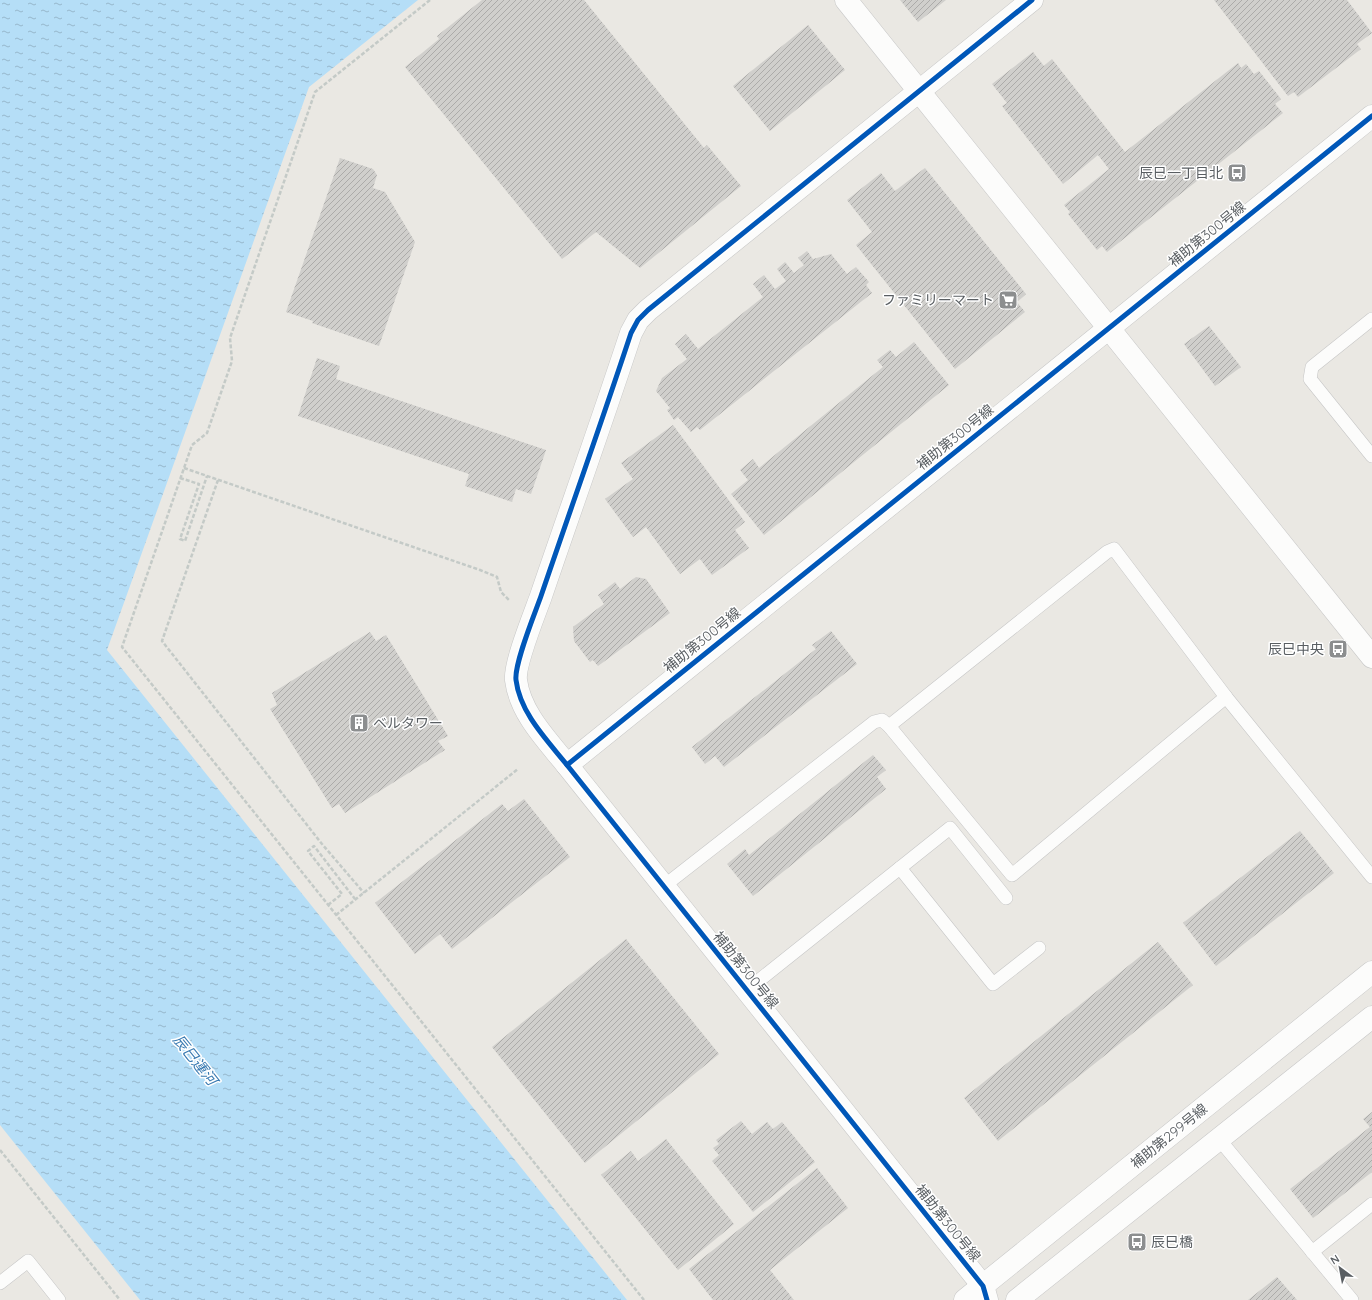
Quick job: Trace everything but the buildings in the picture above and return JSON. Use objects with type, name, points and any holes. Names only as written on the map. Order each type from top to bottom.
[{"type":"street","points":[[846,0],[1372,657]]},
{"type":"street","points":[[566,765],[532,721],[522,701],[516,679],[521,654],[631,333],[638,320],[648,310],[1032,0]]},
{"type":"street","name":"補助第300号線","points":[[985,1293],[747,990],[566,765],[1109,330],[1372,116]]},
{"type":"street","name":"補助第299号線","points":[[965,1300],[985,1293],[1372,972]]},
{"type":"street","points":[[985,1293],[1018,1300],[1372,1017]]},
{"type":"lane","points":[[1372,319],[1312,368],[1310,379],[1372,456]]},
{"type":"lane","points":[[890,726],[1107,552],[1114,549],[1226,697],[1372,877]]},
{"type":"lane","points":[[664,886],[874,722],[882,720],[890,726],[1012,875],[1226,697]]},
{"type":"lane","points":[[747,990],[950,828],[1006,898]]},
{"type":"lane","points":[[900,868],[993,984],[1039,948]]},
{"type":"lane","points":[[1219,1138],[1352,1300]]},
{"type":"lane","points":[[1312,1252],[1372,1204]]},
{"type":"lane","points":[[0,1283],[28,1261],[59,1300]]},
{"type":"path","points":[[430,0],[315,92],[230,338],[232,361],[207,433],[192,445],[122,647],[644,1300]]},
{"type":"path","points":[[184,468],[497,577],[501,592],[509,600]]},
{"type":"path","points":[[180,478],[199,484],[180,539],[185,541],[207,476]]},
{"type":"path","points":[[218,480],[162,641],[322,844],[364,893]]},
{"type":"path","points":[[336,915],[518,768]]},
{"type":"path","points":[[328,905],[342,894],[308,851],[314,846],[355,899]]},
{"type":"path","points":[[0,1150],[120,1300]]},
{"type":"water","name":"辰巳運河","points":[[0,0],[418,0],[309,87],[107,650],[627,1300],[140,1300],[0,1125]]},
{"type":"cycle path","points":[[567,765],[543,736],[529,715],[519,692],[516,672],[526,638],[631,333],[638,320],[648,310],[1032,0]]},
{"type":"cycle path","points":[[987,1300],[983,1286],[567,765],[1372,116]]},
{"type":"place","name":"辰巳一丁目北","points":[[1237,173]]},
{"type":"place","name":"ファミリーマート","points":[[1008,300]]},
{"type":"place","name":"辰巳中央","points":[[1338,649]]},
{"type":"place","name":"ベルタワー","points":[[359,723]]},
{"type":"place","name":"辰巳橋","points":[[1137,1242]]}]
